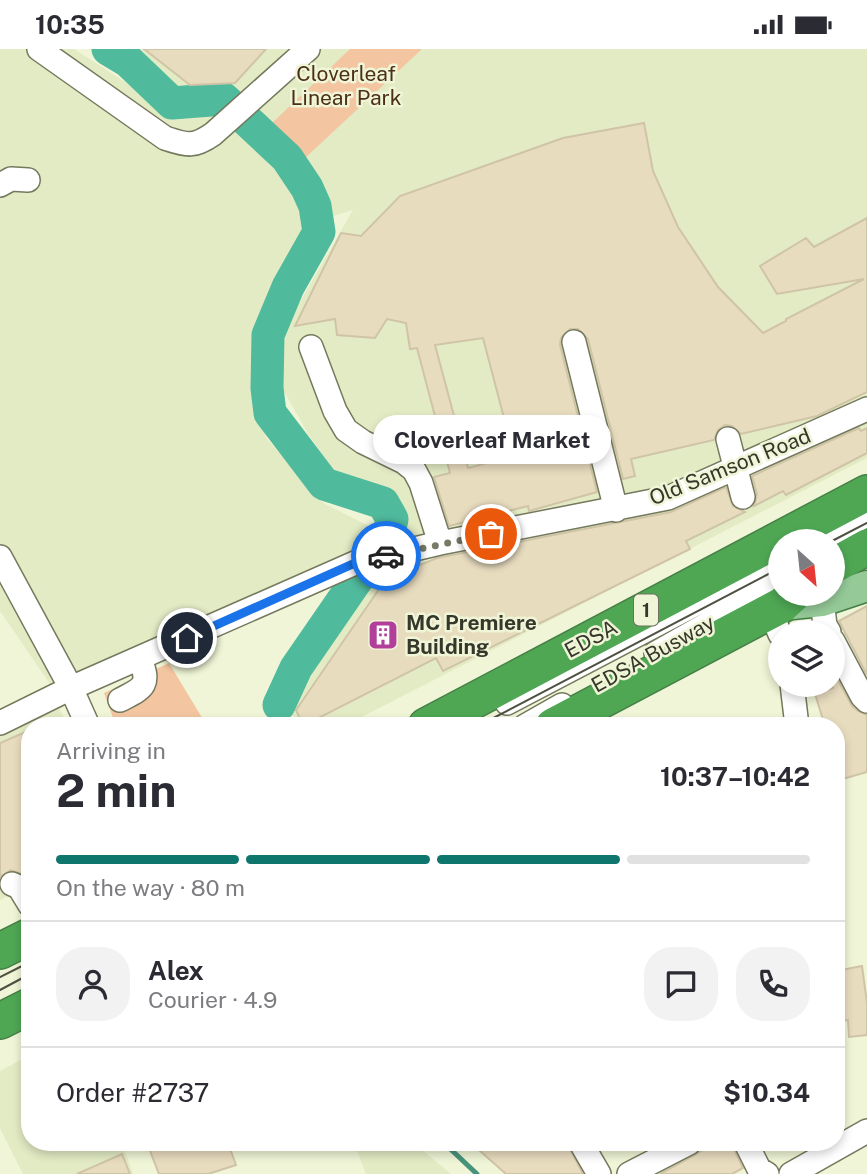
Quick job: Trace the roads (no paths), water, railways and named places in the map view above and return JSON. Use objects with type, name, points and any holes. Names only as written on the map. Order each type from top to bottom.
[{"type":"highway","name":"EDSA","points":[[443,717],[867,493]]},
{"type":"highway","points":[[845,559],[867,547]]},
{"type":"highway","points":[[570,717],[784,606]]},
{"type":"highway","points":[[0,951],[21,940]]},
{"type":"highway","points":[[0,1021],[21,1010]]},
{"type":"main road","points":[[845,591],[867,586]]},
{"type":"street","points":[[39,49],[165,138],[190,145],[203,141],[228,122],[309,49]]},
{"type":"street","points":[[0,185],[11,179],[28,180]]},
{"type":"street","points":[[574,342],[616,510]]},
{"type":"street","points":[[311,347],[335,411],[346,430],[414,470],[421,483],[440,543]]},
{"type":"street","name":"Old Samson Road","points":[[0,723],[71,688],[355,563],[440,543],[668,498],[867,409]]},
{"type":"street","points":[[727,439],[743,497]]},
{"type":"street","points":[[841,529],[867,515]]},
{"type":"street","points":[[845,549],[867,537]]},
{"type":"street","points":[[0,557],[84,717]]},
{"type":"street","name":"EDSA Busway","points":[[479,717],[768,566]]},
{"type":"street","name":"EDSA Busway","points":[[544,717],[784,606]]},
{"type":"street","points":[[792,606],[816,620]]},
{"type":"street","points":[[120,700],[143,687],[146,680],[140,659]]},
{"type":"street","points":[[845,664],[867,701]]},
{"type":"street","points":[[794,697],[796,717]]},
{"type":"street","points":[[12,884],[21,890]]},
{"type":"street","points":[[0,968],[21,957]]},
{"type":"street","points":[[0,1009],[21,998]]},
{"type":"street","points":[[845,1144],[867,1132]]},
{"type":"street","points":[[586,1151],[599,1174]]},
{"type":"street","points":[[628,1174],[673,1151]]},
{"type":"street","points":[[750,1151],[759,1169],[768,1174]]},
{"type":"street","points":[[791,1174],[833,1151]]},
{"type":"waterway","points":[[108,49],[128,61],[172,103],[224,99],[287,158],[307,188],[315,206],[319,232],[288,287],[268,335],[267,388],[270,413],[324,484],[383,503],[392,519],[389,533],[296,668],[279,705]]},
{"type":"waterway","points":[[453,1151],[477,1174]]},
{"type":"tram line","points":[[845,534],[867,523]]},
{"type":"tram line","points":[[495,717],[768,574]]},
{"type":"tram line","points":[[0,977],[21,966]]},
{"type":"tram line","points":[[0,990],[21,979]]},
{"type":"place","name":"Cloverleaf Market","points":[[491,534]]},
{"type":"place","name":"MC Premiere Building","points":[[383,635]]},
{"type":"park label","name":"Cloverleaf Linear Park","points":[[346,86]]}]
